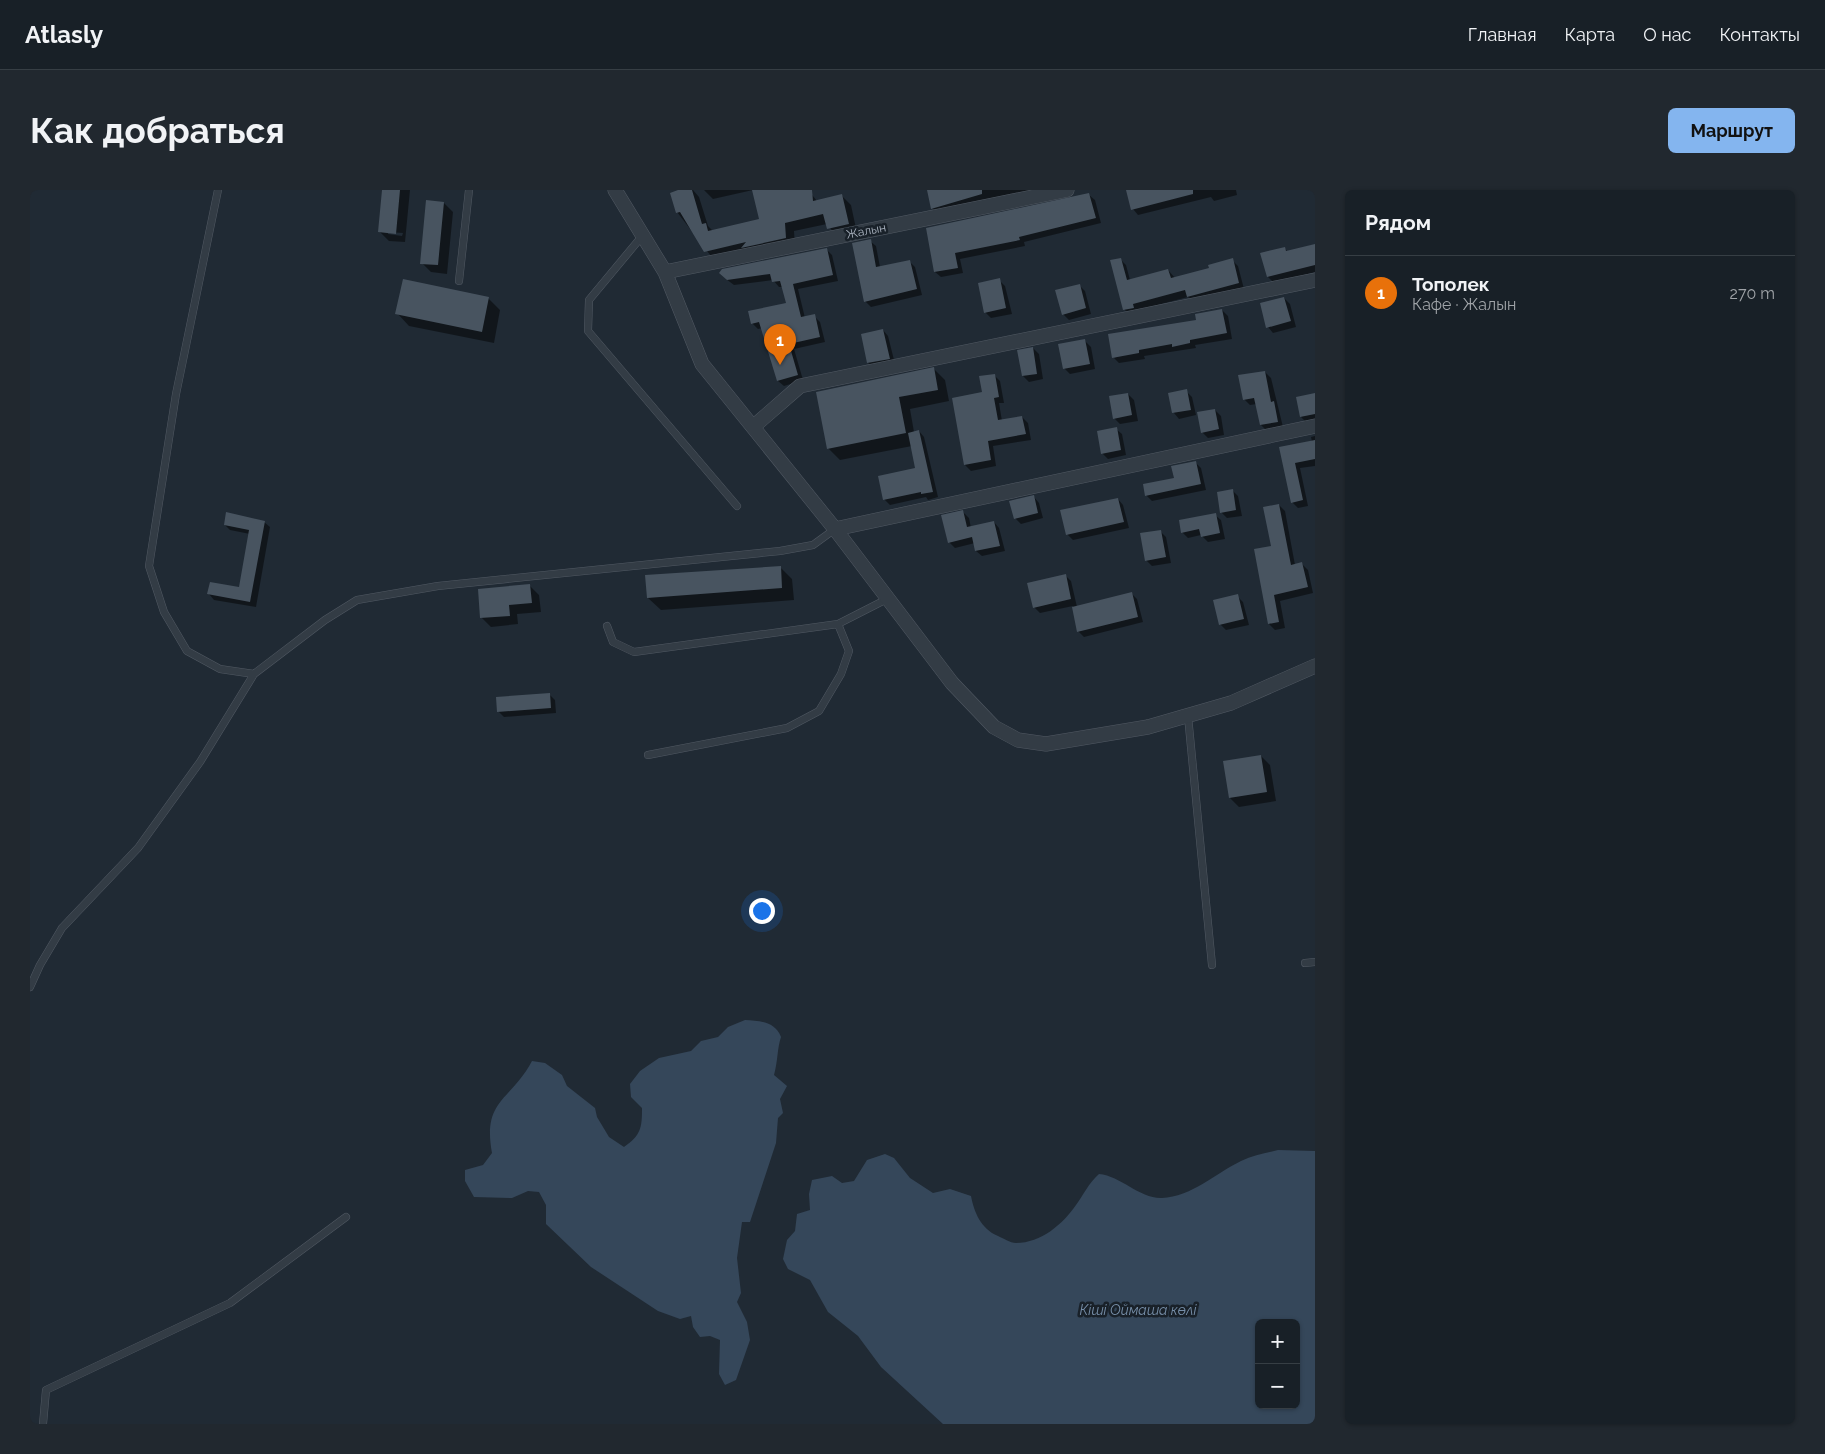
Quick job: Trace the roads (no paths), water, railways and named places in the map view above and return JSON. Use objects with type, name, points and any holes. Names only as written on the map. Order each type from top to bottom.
[{"type":"street","points":[[615,190],[665,272],[702,364],[835,529],[958,689],[994,727],[1018,740],[1046,744],[1148,727],[1231,703],[1315,666]]},
{"type":"street","name":"Жалын","points":[[665,272],[1067,190]]},
{"type":"street","points":[[753,427],[800,386],[1315,280]]},
{"type":"street","points":[[835,529],[1315,426]]},
{"type":"lane","points":[[218,190],[176,394],[149,566],[164,612],[187,651],[220,669],[254,674]]},
{"type":"lane","points":[[459,281],[469,190]]},
{"type":"lane","points":[[643,235],[589,300],[588,331],[737,506]]},
{"type":"lane","points":[[30,987],[40,965],[62,928],[138,848],[200,762],[254,674],[325,620],[357,600],[438,586],[780,551],[813,544],[835,529]]},
{"type":"lane","points":[[607,626],[613,642],[634,652],[838,624],[887,599]]},
{"type":"lane","points":[[648,755],[787,728],[819,711],[841,674],[849,651],[838,624]]},
{"type":"lane","points":[[1188,716],[1212,966]]},
{"type":"lane","points":[[1305,963],[1315,962]]},
{"type":"lane","points":[[43,1424],[46,1390],[230,1303],[346,1217]]},
{"type":"water","points":[[745,1020],[766,1023],[778,1032],[781,1037],[774,1075],[787,1086],[780,1099],[783,1113],[778,1118],[776,1143],[750,1222],[742,1222],[737,1258],[741,1293],[737,1302],[747,1322],[750,1340],[736,1380],[725,1385],[719,1374],[720,1340],[710,1336],[700,1337],[693,1327],[691,1316],[680,1319],[658,1311],[591,1267],[546,1224],[546,1205],[539,1192],[528,1191],[512,1198],[474,1197],[465,1181],[465,1170],[483,1165],[492,1153],[491,1121],[495,1111],[532,1061],[545,1063],[562,1075],[567,1086],[595,1108],[597,1117],[609,1137],[624,1147],[634,1139],[641,1126],[642,1108],[631,1097],[630,1084],[640,1071],[659,1058],[691,1051],[701,1041],[718,1037],[728,1027]]},
{"type":"water","name":"Кіші Оймаша көлi","points":[[1278,1150],[1315,1151],[1315,1424],[943,1424],[881,1367],[858,1336],[828,1312],[810,1280],[788,1269],[783,1259],[787,1240],[795,1231],[797,1214],[810,1210],[809,1194],[812,1180],[832,1176],[842,1183],[854,1181],[867,1160],[885,1154],[894,1158],[910,1178],[933,1193],[950,1189],[971,1196],[976,1214],[987,1229],[1016,1243],[1034,1240],[1058,1225],[1071,1212],[1089,1185],[1099,1174],[1115,1179],[1146,1195],[1162,1198],[1173,1197],[1203,1184],[1232,1166],[1255,1156]]},
{"type":"place","name":"Тополек","points":[[780,365]]}]
